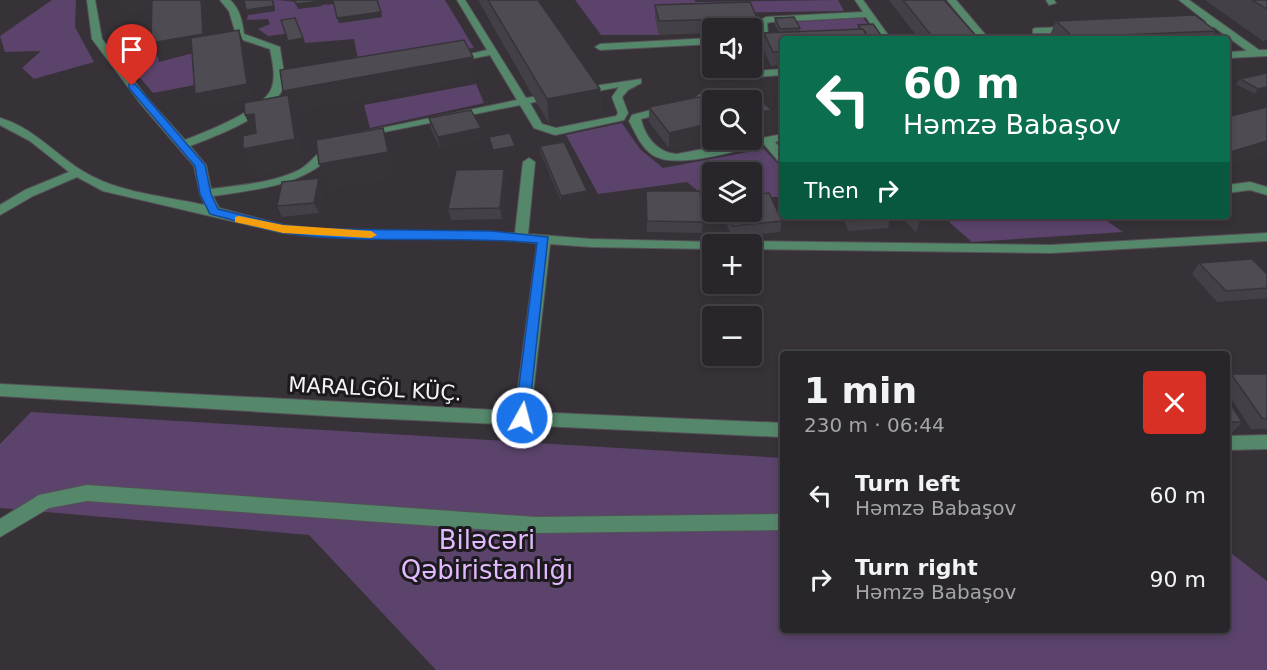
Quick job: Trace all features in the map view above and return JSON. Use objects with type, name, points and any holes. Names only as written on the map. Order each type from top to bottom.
[{"type":"street","points":[[91,0],[97,39],[144,101],[200,165],[206,194],[214,211]]},
{"type":"street","points":[[183,145],[222,129],[269,100],[283,87],[276,47],[240,36],[234,10],[231,4],[224,0]]},
{"type":"street","points":[[206,194],[276,182],[304,172],[337,145],[348,141],[522,101],[637,81],[624,88],[617,97],[623,113],[620,118],[555,132],[545,131],[538,126],[522,101],[492,52],[461,0]]},
{"type":"street","points":[[859,0],[884,36]]},
{"type":"street","points":[[951,0],[981,36]]},
{"type":"street","points":[[1184,0],[1262,53]]},
{"type":"street","points":[[762,37],[765,34],[762,22],[769,19],[869,14]]},
{"type":"street","points":[[1172,26],[1217,24]]},
{"type":"street","points":[[1036,31],[1081,29]]},
{"type":"street","points":[[600,47],[702,42]]},
{"type":"street","points":[[447,60],[492,52]]},
{"type":"street","points":[[1230,55],[1262,53]]},
{"type":"street","points":[[762,73],[780,72]]},
{"type":"street","points":[[702,98],[636,117],[635,121],[652,151],[662,158],[677,158],[717,150]]},
{"type":"street","points":[[0,121],[34,139],[77,173],[107,188],[214,211],[283,229],[319,233],[521,237],[591,243],[702,245]]},
{"type":"street","points":[[762,141],[780,138]]},
{"type":"street","points":[[767,140],[780,156]]},
{"type":"street","points":[[521,237],[529,162]]},
{"type":"street","points":[[0,211],[29,193],[77,173]]},
{"type":"street","points":[[1230,189],[1250,186],[1267,191]]},
{"type":"street","points":[[762,245],[1051,249],[1267,237]]},
{"type":"street","points":[[522,418],[544,240]]},
{"type":"street","name":"MARALGÖL KÜÇ.","points":[[0,390],[780,430]]},
{"type":"street","points":[[1230,443],[1267,442]]},
{"type":"street","points":[[0,529],[45,501],[87,493],[536,525],[780,522]]},
{"type":"green space","points":[[52,0],[76,0],[75,27],[94,62],[34,79],[22,68],[41,51],[5,52],[0,36]]},
{"type":"green space","points":[[273,0],[319,5],[334,4],[339,23],[382,17],[377,0],[445,0],[474,48],[359,65],[354,39],[305,43],[297,23],[283,26],[285,34],[268,36],[258,29],[270,24],[268,19],[247,20],[248,15],[275,11]]},
{"type":"green space","points":[[575,0],[694,0],[696,2],[838,0],[844,11],[655,14],[659,35],[601,35]]},
{"type":"green space","points":[[863,18],[872,29],[801,36],[793,22]]},
{"type":"green space","points":[[157,51],[159,62],[197,52],[200,84],[153,93],[124,59]]},
{"type":"green space","points":[[476,84],[484,103],[370,128],[364,105]]},
{"type":"green space","points":[[622,123],[640,149],[663,168],[764,149],[780,166],[780,197],[762,197],[762,162],[702,162],[702,194],[687,182],[598,194],[566,135]]},
{"type":"green space","points":[[945,219],[1104,219],[1123,232],[972,242]]},
{"type":"green space","name":"Biləcəri Qəbiristanlığı","points":[[31,412],[780,458],[780,633],[1230,633],[1230,552],[1267,581],[1267,670],[436,670],[309,535],[0,508],[0,444]]},
{"type":"building","points":[[152,0],[201,0],[203,34],[151,43]]},
{"type":"building","points":[[244,0],[272,0],[274,6],[246,10]]},
{"type":"building","points":[[295,0],[321,0],[321,1],[296,4]]},
{"type":"building","points":[[333,0],[377,0],[381,12],[337,18]]},
{"type":"building","points":[[488,0],[538,0],[600,89],[547,99]]},
{"type":"building","points":[[903,0],[944,0],[976,36],[932,36]]},
{"type":"building","points":[[1252,0],[1267,0],[1267,9]]},
{"type":"building","points":[[750,2],[757,18],[659,21],[655,5]]},
{"type":"building","points":[[1195,15],[1216,31],[1072,36],[1056,21]]},
{"type":"building","points":[[794,17],[800,28],[780,29],[775,18]]},
{"type":"building","points":[[295,18],[303,38],[288,41],[281,20]]},
{"type":"building","points":[[873,24],[881,35],[867,36],[858,25]]},
{"type":"building","points":[[863,29],[868,36],[780,36],[780,51],[773,52],[764,33]]},
{"type":"building","points":[[239,30],[247,84],[195,94],[191,38]]},
{"type":"building","points":[[464,40],[473,57],[283,91],[280,70]]},
{"type":"building","points":[[1267,73],[1267,87],[1258,89],[1240,79]]},
{"type":"building","points":[[748,87],[751,90],[733,90]]},
{"type":"building","points":[[288,95],[295,139],[243,149],[243,136],[256,133],[254,114],[245,115],[244,103]]},
{"type":"building","points":[[702,96],[702,125],[669,133],[649,107]]},
{"type":"building","points":[[762,101],[771,110],[762,112]]},
{"type":"building","points":[[1267,107],[1267,141],[1230,152],[1230,116]]},
{"type":"building","points":[[471,110],[481,128],[438,137],[429,118]]},
{"type":"building","points":[[383,128],[388,152],[319,164],[316,140]]},
{"type":"building","points":[[510,133],[515,146],[493,150],[489,137]]},
{"type":"building","points":[[564,142],[587,191],[561,196],[540,146]]},
{"type":"building","points":[[504,169],[500,208],[448,209],[456,170]]},
{"type":"building","points":[[319,178],[314,203],[277,206],[282,182]]},
{"type":"building","points":[[646,191],[700,191],[702,222],[647,221]]},
{"type":"building","points":[[769,193],[782,221],[733,226],[732,222],[762,222],[762,194]]},
{"type":"building","points":[[1252,259],[1267,274],[1267,288],[1226,291],[1199,263]]},
{"type":"building","points":[[1231,374],[1267,374],[1267,419],[1262,418]]},
{"type":"building","points":[[1230,404],[1242,422],[1230,422]]},
{"type":"slow traffic","points":[[239,219],[283,229],[371,235]]},
{"type":"route","points":[[132,86],[200,165],[206,194],[214,211],[283,229],[319,233],[492,235],[544,240],[522,418]]}]
